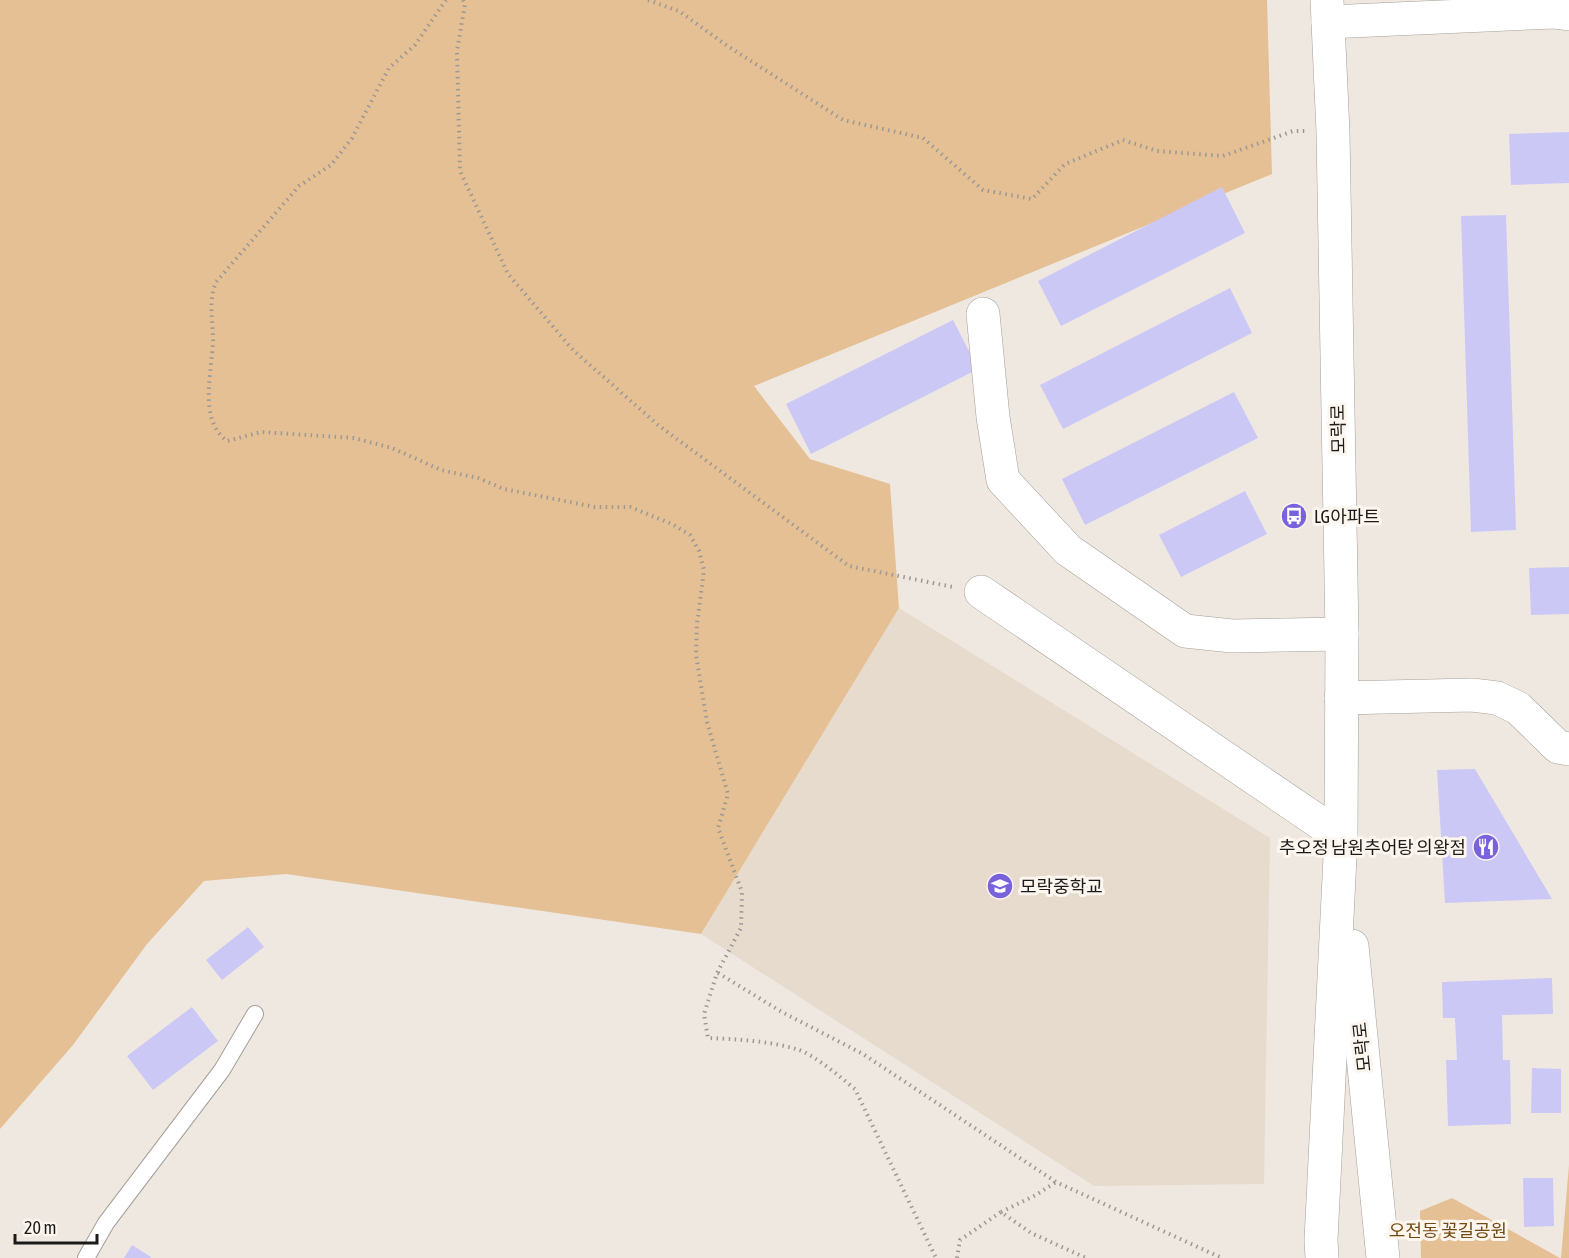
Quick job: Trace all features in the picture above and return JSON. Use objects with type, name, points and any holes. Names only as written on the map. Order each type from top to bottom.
[{"type":"street","name":"모락로","points":[[1322,1258],[1320,1240],[1341,837],[1342,634],[1333,132],[1327,11],[1559,9]]},
{"type":"street","points":[[983,314],[993,417],[1003,480],[1068,550],[1185,631],[1232,636],[1342,634]]},
{"type":"street","points":[[981,592],[1341,837]]},
{"type":"street","points":[[1341,698],[1472,694],[1497,698],[1518,708],[1558,747],[1569,749]]},
{"type":"street","name":"모락로","points":[[1341,837],[1383,1258]]},
{"type":"lane","points":[[86,1258],[106,1223],[222,1070],[255,1014]]},
{"type":"path","points":[[446,0],[415,45],[389,68],[352,138],[331,165],[299,186],[216,282],[211,296],[213,342],[208,389],[211,416],[219,435],[227,441],[261,432],[354,438],[392,448],[441,470],[478,478],[504,489],[595,507],[630,507],[672,524],[690,535],[699,551],[704,570],[697,624],[696,655],[707,722],[728,794],[718,828],[742,892],[741,928],[717,973],[704,1014],[708,1038],[739,1040],[798,1050],[832,1071],[855,1089],[936,1258]]},
{"type":"path","points":[[463,0],[465,4],[457,51],[460,171],[508,274],[573,350],[658,425],[849,566],[981,592]]},
{"type":"path","points":[[648,0],[679,11],[726,45],[843,120],[923,138],[983,190],[1032,199],[1065,164],[1123,140],[1157,151],[1223,156],[1293,131],[1333,132]]},
{"type":"path","points":[[717,973],[782,1012],[863,1054],[1056,1182],[1222,1258]]},
{"type":"path","points":[[957,1258],[960,1240],[1001,1212],[1036,1195],[1056,1182]]},
{"type":"path","points":[[1001,1212],[1031,1233],[1086,1258]]},
{"type":"shaded area","name":"모락중학교","points":[[899,608],[1270,838],[1264,1184],[1094,1186],[701,934]]},
{"type":"green space","points":[[0,0],[1267,0],[1272,174],[754,386],[810,459],[890,484],[899,608],[701,934],[286,874],[204,881],[147,944],[73,1045],[0,1129]]},
{"type":"green space","points":[[1569,1165],[1569,1258],[1561,1258]]},
{"type":"green space","name":"오전동 꽃길공원","points":[[1452,1198],[1560,1258],[1421,1258],[1420,1211]]},
{"type":"building","points":[[1569,132],[1569,183],[1511,185],[1509,134]]},
{"type":"building","points":[[1222,187],[1245,233],[1061,326],[1038,281]]},
{"type":"building","points":[[1506,215],[1516,530],[1471,532],[1461,216]]},
{"type":"building","points":[[1230,288],[1252,333],[1063,429],[1040,385]]},
{"type":"building","points":[[953,320],[978,369],[811,454],[786,404]]},
{"type":"building","points":[[1234,392],[1258,438],[1085,525],[1062,479]]},
{"type":"building","points":[[1245,491],[1267,534],[1181,577],[1159,535]]},
{"type":"building","points":[[1569,567],[1569,614],[1531,615],[1529,568]]},
{"type":"building","points":[[1475,769],[1552,899],[1445,903],[1437,770]]},
{"type":"building","points":[[248,927],[264,947],[222,980],[206,960]]},
{"type":"building","points":[[1552,978],[1553,1014],[1502,1015],[1503,1060],[1510,1060],[1511,1124],[1448,1126],[1446,1060],[1457,1060],[1455,1018],[1443,1018],[1442,982]]},
{"type":"building","points":[[192,1007],[218,1041],[153,1090],[127,1056]]},
{"type":"building","points":[[1532,1068],[1561,1069],[1561,1113],[1531,1113]]},
{"type":"building","points":[[1523,1178],[1553,1178],[1554,1226],[1524,1227]]},
{"type":"building","points":[[132,1245],[151,1257],[124,1258]]},
{"type":"place","name":"LG아파트","points":[[1294,516]]},
{"type":"place","name":"추오정 남원추어탕 의왕점","points":[[1486,847]]},
{"type":"place","name":"모락중학교","points":[[1000,886]]}]
